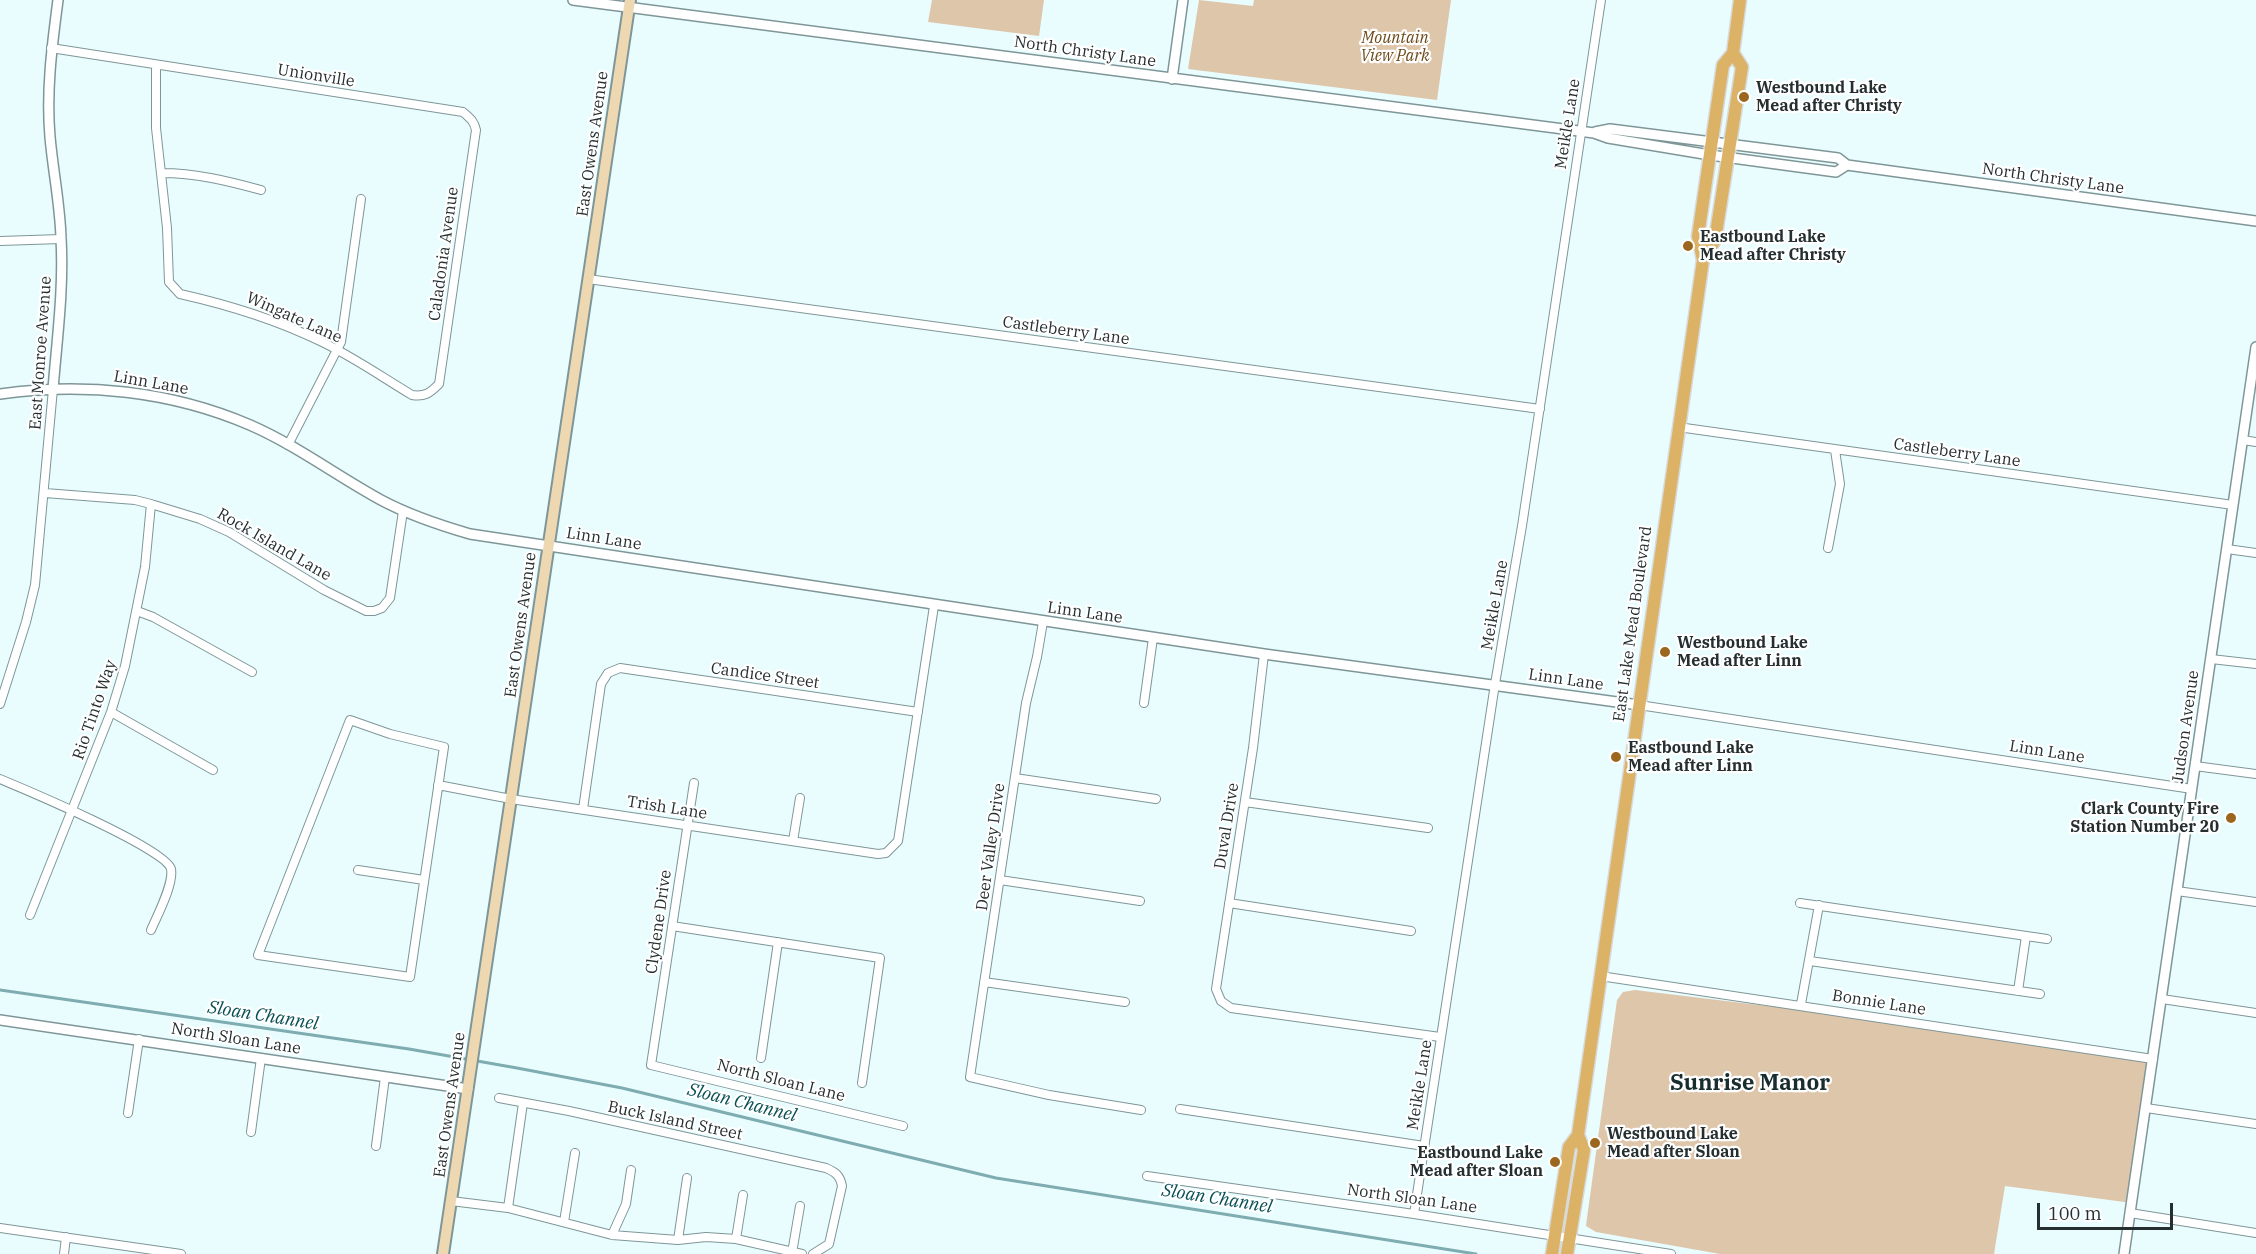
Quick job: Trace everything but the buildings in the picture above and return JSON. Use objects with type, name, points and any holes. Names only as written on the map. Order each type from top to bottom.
[{"type":"main road","name":"East Lake Mead Boulevard","points":[[1567,1254],[1584,1150],[1578,1136],[1703,260],[1698,236],[1723,65],[1732,53],[1740,0]]},
{"type":"main road","name":"East Owens Avenue","points":[[443,1254],[547,545],[630,4]]},
{"type":"main road","name":"East Lake Mead Boulevard","points":[[1703,260],[1715,240],[1742,68],[1732,53]]},
{"type":"main road","name":"East Lake Mead Boulevard","points":[[1552,1252],[1569,1147],[1578,1136]]},
{"type":"street","name":"East Monroe Avenue","points":[[0,704],[35,585],[45,493],[62,275],[62,239],[50,136],[49,89],[51,48],[58,0]]},
{"type":"street","name":"North Christy Lane","points":[[573,0],[630,4],[1172,79],[1580,131],[1608,138],[1728,158],[1836,172],[1847,165]]},
{"type":"street","points":[[1172,79],[1183,0]]},
{"type":"street","name":"Meikle Lane","points":[[1414,1214],[1495,684],[1540,409],[1601,0]]},
{"type":"street","name":"Unionville","points":[[51,48],[463,112],[470,118]]},
{"type":"street","points":[[156,65],[156,128],[161,173],[215,177],[261,190]]},
{"type":"street","name":"Caladonia Avenue","points":[[430,393],[439,384],[476,130],[470,118]]},
{"type":"street","name":"North Christy Lane","points":[[1594,133],[1610,129],[1730,143],[1838,158],[1847,165],[2256,221]]},
{"type":"street","name":"Wingate Lane","points":[[161,173],[167,228],[169,282],[180,294],[234,306],[273,320],[323,342],[412,395],[422,397],[430,393]]},
{"type":"street","points":[[288,444],[341,342],[362,199]]},
{"type":"street","points":[[0,241],[62,239]]},
{"type":"street","name":"Castleberry Lane","points":[[588,279],[1540,409]]},
{"type":"street","name":"Judson Avenue","points":[[2124,1254],[2256,347]]},
{"type":"street","name":"Linn Lane","points":[[0,394],[87,388],[137,393],[207,409],[251,425],[288,444],[403,511],[441,526],[470,534],[934,606],[1264,654],[1495,684],[2192,789]]},
{"type":"street","name":"Castleberry Lane","points":[[1678,427],[2233,505]]},
{"type":"street","points":[[2242,440],[2256,442]]},
{"type":"street","points":[[1828,548],[1840,484],[1834,450]]},
{"type":"street","name":"Rock Island Lane","points":[[45,493],[135,500],[200,519],[229,532],[324,590],[366,611],[382,608],[390,598],[403,511]]},
{"type":"street","name":"Rio Tinto Way","points":[[30,915],[111,712],[125,666],[145,567],[151,504]]},
{"type":"street","points":[[2227,549],[2256,553]]},
{"type":"street","points":[[918,712],[934,606]]},
{"type":"street","points":[[137,611],[153,617],[252,672]]},
{"type":"street","name":"Deer Valley Drive","points":[[1043,622],[1026,703],[970,1077],[1049,1095],[1141,1110]]},
{"type":"street","points":[[1144,703],[1153,638]]},
{"type":"street","name":"Duval Drive","points":[[1264,654],[1245,802],[1216,989],[1221,1001],[1231,1008],[1440,1037]]},
{"type":"street","points":[[2211,659],[2256,664]]},
{"type":"street","name":"Candice Street","points":[[583,808],[600,684],[608,673],[620,668],[918,712]]},
{"type":"street","points":[[111,712],[213,770]]},
{"type":"street","name":"Trish Lane","points":[[438,785],[511,799],[878,854],[890,850],[898,842],[918,712]]},
{"type":"street","points":[[350,720],[390,734],[444,747],[424,880],[410,977],[258,955],[350,720]]},
{"type":"street","points":[[2195,766],[2256,774]]},
{"type":"street","points":[[1015,778],[1156,799]]},
{"type":"street","points":[[0,779],[73,809],[168,863],[172,869],[170,885],[151,930]]},
{"type":"street","name":"Clydene Drive","points":[[651,1065],[694,783]]},
{"type":"street","points":[[793,841],[800,798]]},
{"type":"street","points":[[1245,802],[1428,828]]},
{"type":"street","points":[[358,870],[424,880]]},
{"type":"street","points":[[1000,880],[1140,901]]},
{"type":"street","points":[[2177,891],[2256,902]]},
{"type":"street","points":[[1229,903],[1411,931]]},
{"type":"street","points":[[1800,903],[2047,939]]},
{"type":"street","points":[[1801,1004],[1819,905]]},
{"type":"street","points":[[672,926],[880,958],[862,1083]]},
{"type":"street","points":[[2018,991],[2026,936]]},
{"type":"street","points":[[760,1058],[778,942]]},
{"type":"street","points":[[1810,961],[2040,994]]},
{"type":"street","name":"Bonnie Lane","points":[[1600,976],[1801,1004],[2153,1059]]},
{"type":"street","points":[[984,982],[1125,1002]]},
{"type":"street","points":[[2162,999],[2256,1013]]},
{"type":"street","name":"North Sloan Lane","points":[[0,1020],[468,1089]]},
{"type":"street","points":[[128,1113],[139,1040]]},
{"type":"street","points":[[251,1132],[261,1058]]},
{"type":"street","name":"North Sloan Lane","points":[[651,1065],[903,1126]]},
{"type":"street","points":[[376,1146],[385,1077]]},
{"type":"street","name":"Buck Island Street","points":[[499,1098],[569,1111],[826,1168],[841,1179],[842,1186],[829,1244],[817,1253]]},
{"type":"street","points":[[508,1208],[523,1103]]},
{"type":"street","points":[[2146,1108],[2256,1124]]},
{"type":"street","points":[[1180,1109],[1424,1146]]},
{"type":"street","points":[[564,1222],[575,1153]]},
{"type":"street","points":[[612,1235],[626,1203],[631,1170]]},
{"type":"street","name":"North Sloan Lane","points":[[1147,1176],[1671,1254]]},
{"type":"street","points":[[678,1240],[687,1178]]},
{"type":"street","points":[[736,1239],[743,1195]]},
{"type":"street","points":[[451,1201],[508,1208],[612,1235],[678,1240],[706,1237],[736,1239],[802,1254]]},
{"type":"street","points":[[792,1253],[800,1206]]},
{"type":"street","points":[[2130,1213],[2256,1233]]},
{"type":"street","points":[[0,1228],[181,1254]]},
{"type":"street","points":[[64,1254],[66,1237]]},
{"type":"green space","points":[[932,0],[1044,0],[1039,36],[928,22]]},
{"type":"green space","name":"Mountain View Park","points":[[1199,0],[1253,6],[1254,0],[1451,0],[1437,100],[1188,69]]},
{"type":"green space","points":[[1635,990],[1974,1031],[2153,1059],[2132,1203],[2005,1186],[1994,1254],[1720,1254],[1596,1232],[1586,1226],[1617,1000],[1623,992]]},
{"type":"waterway","name":"Sloan Channel","points":[[0,990],[409,1049],[517,1068],[622,1088],[996,1178],[1476,1254]]},
{"type":"place","name":"Westbound Lake Mead after Christy","points":[[1744,97]]},
{"type":"place","name":"Eastbound Lake Mead after Christy","points":[[1688,246]]},
{"type":"place","name":"Westbound Lake Mead after Linn","points":[[1665,652]]},
{"type":"place","name":"Eastbound Lake Mead after Linn","points":[[1616,757]]},
{"type":"place","name":"Clark County Fire Station Number 20","points":[[2231,818]]},
{"type":"place","name":"Westbound Lake Mead after Sloan","points":[[1595,1143]]},
{"type":"place","name":"Eastbound Lake Mead after Sloan","points":[[1555,1162]]},
{"type":"district","name":"Sunrise Manor","points":[[1750,1084]]}]
